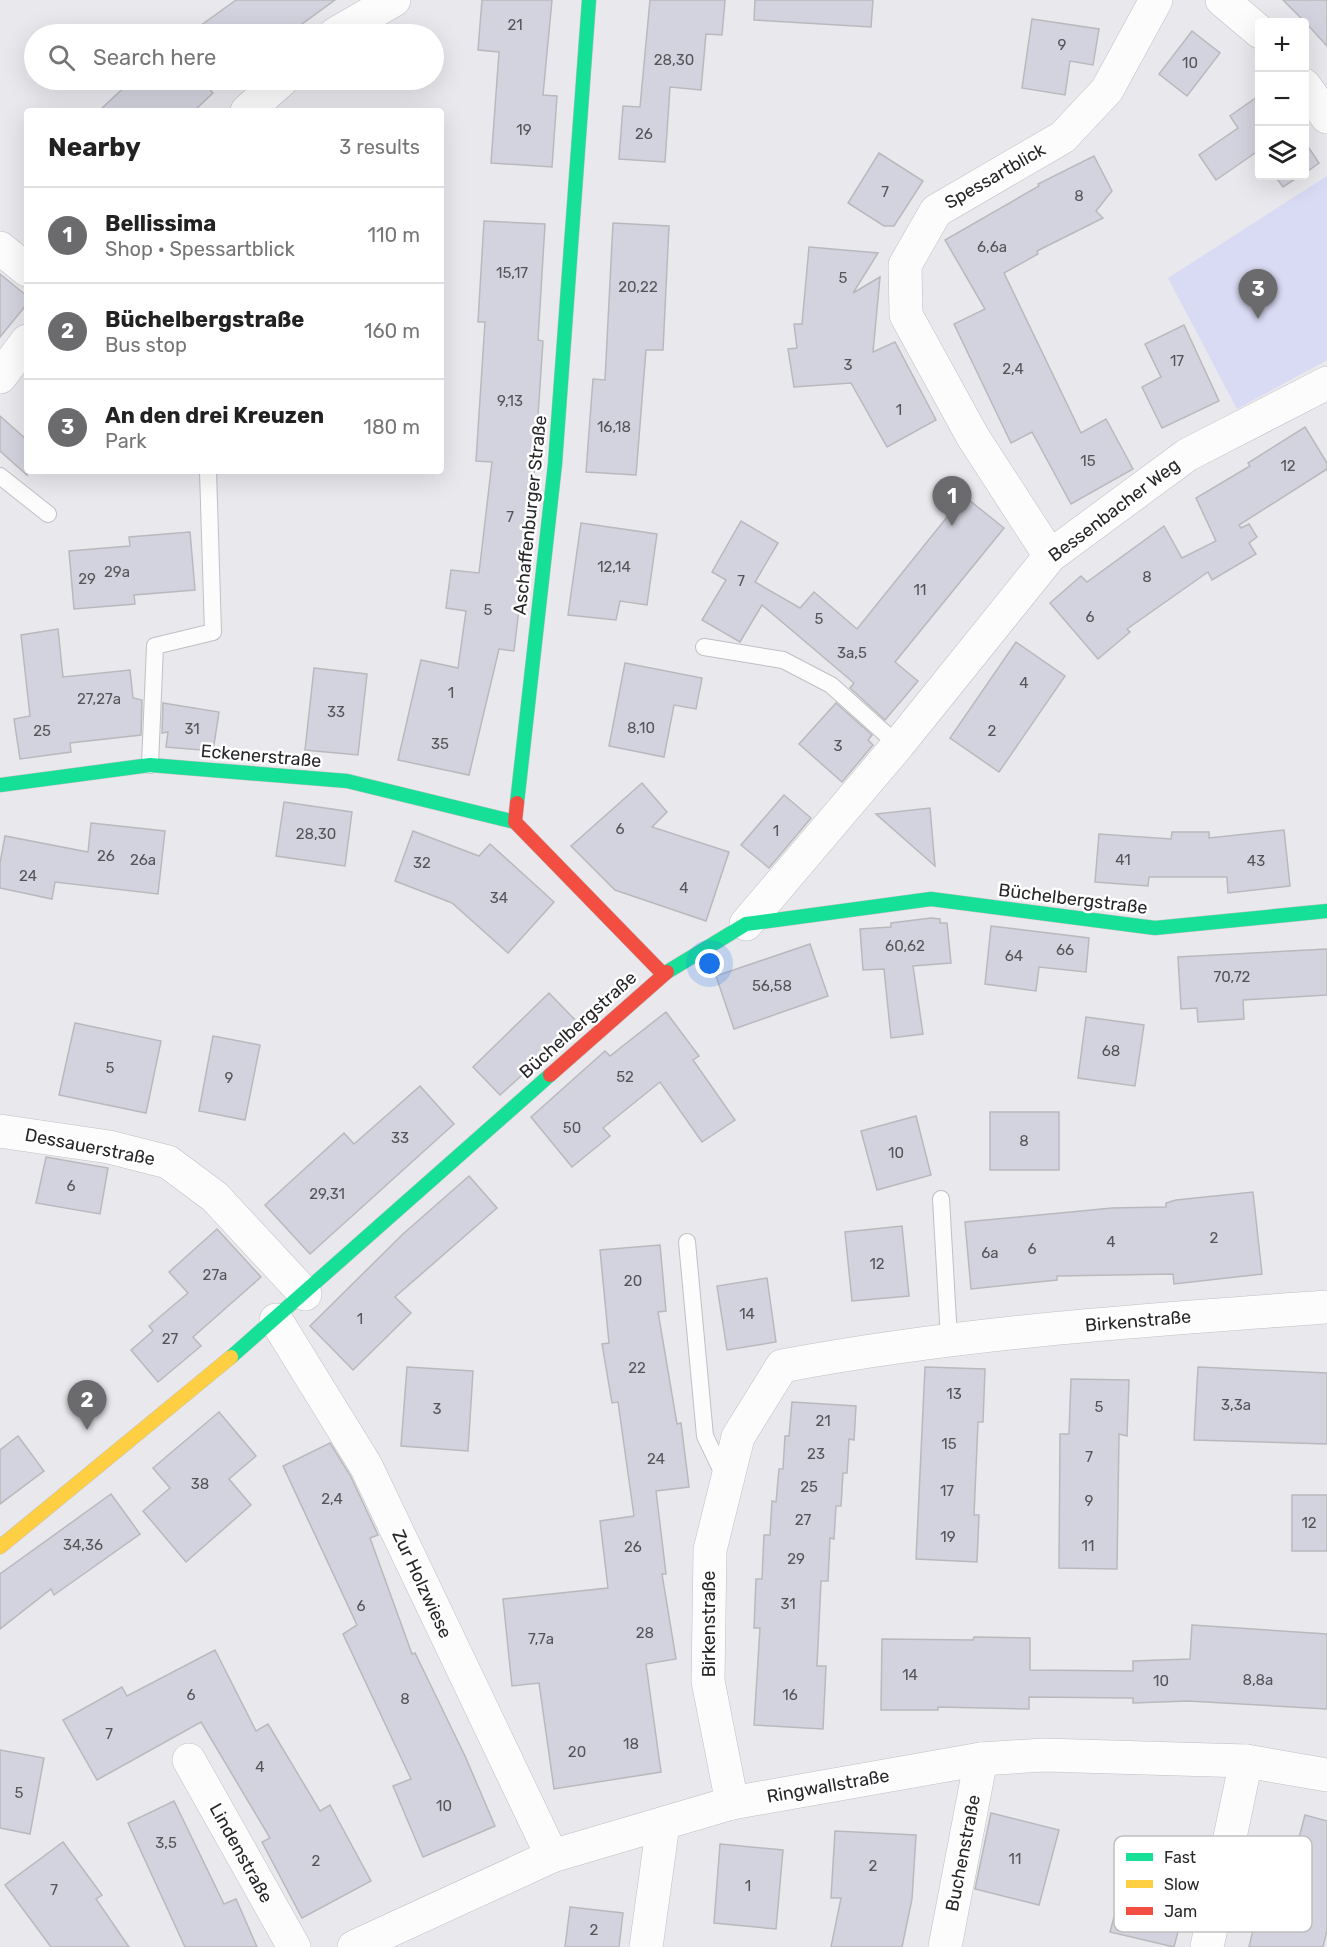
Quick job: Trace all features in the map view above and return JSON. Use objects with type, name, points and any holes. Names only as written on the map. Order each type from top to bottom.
[{"type":"street","points":[[352,24],[394,0]]},
{"type":"street","name":"Aschaffenburger Straße","points":[[515,822],[555,464],[589,0]]},
{"type":"street","name":"Spessartblick","points":[[1050,556],[973,437],[906,315],[905,265],[936,211],[1063,137],[1107,90],[1156,0]]},
{"type":"street","points":[[1222,0],[1255,28]]},
{"type":"street","points":[[250,108],[271,90]]},
{"type":"street","points":[[1309,91],[1327,117]]},
{"type":"street","points":[[0,248],[24,268]]},
{"type":"street","points":[[0,377],[24,345]]},
{"type":"street","name":"Bessenbacher Weg","points":[[746,924],[898,745],[1050,556],[1186,455],[1327,383]]},
{"type":"street","name":"Eckenerstraße","points":[[0,785],[150,765],[347,781],[515,822]]},
{"type":"street","points":[[515,822],[663,974]]},
{"type":"street","name":"Büchelbergstraße","points":[[0,1547],[276,1320],[663,974],[746,924],[931,899],[1155,928],[1327,911]]},
{"type":"street","name":"Dessauerstraße","points":[[0,1131],[109,1147],[168,1162],[215,1197],[305,1294]]},
{"type":"street","name":"Birkenstraße","points":[[732,1803],[708,1682],[710,1550],[738,1437],[783,1366],[869,1349],[949,1339],[1145,1320],[1327,1307]]},
{"type":"street","name":"Zur Holzwiese","points":[[276,1320],[366,1466],[552,1856]]},
{"type":"street","name":"Ringwallstraße","points":[[369,1943],[552,1856],[732,1803],[981,1759],[1044,1755],[1246,1761],[1327,1775]]},
{"type":"street","name":"Buchenstraße","points":[[945,1947],[981,1759]]},
{"type":"street","name":"Lindenstraße","points":[[189,1760],[294,1947]]},
{"type":"street","points":[[1230,1836],[1246,1761]]},
{"type":"street","points":[[646,1947],[663,1824]]},
{"type":"street","points":[[1207,1947],[1210,1932]]},
{"type":"lane","points":[[150,765],[155,646],[213,632],[208,474]]},
{"type":"lane","points":[[0,476],[48,514]]},
{"type":"lane","points":[[704,647],[783,660],[831,685],[898,745]]},
{"type":"lane","points":[[941,1199],[949,1339]]},
{"type":"lane","points":[[687,1242],[705,1436],[727,1481]]},
{"type":"shaded area","points":[[1327,176],[1327,360],[1237,409],[1168,278]]},
{"type":"building","points":[[236,0],[335,0],[302,24],[203,24]]},
{"type":"building","points":[[482,0],[552,0],[543,95],[557,96],[552,167],[491,163],[499,52],[478,50]]},
{"type":"building","points":[[650,0],[725,0],[722,35],[706,34],[701,90],[670,87],[665,162],[619,159],[623,106],[640,107]]},
{"type":"building","points":[[755,0],[873,0],[871,27],[754,20]]},
{"type":"building","points":[[1283,0],[1327,0],[1327,46],[1309,26],[1309,18],[1301,18]]},
{"type":"building","points":[[1032,19],[1099,29],[1093,65],[1070,61],[1065,95],[1022,88]]},
{"type":"building","points":[[1192,31],[1220,53],[1187,96],[1159,74]]},
{"type":"building","points":[[121,90],[210,90],[213,93],[197,108],[102,108]]},
{"type":"building","points":[[1255,98],[1255,153],[1216,180],[1199,155],[1238,128],[1230,116]]},
{"type":"building","points":[[1309,148],[1319,163],[1309,170]]},
{"type":"building","points":[[879,153],[923,181],[894,226],[884,226],[848,203]]},
{"type":"building","points":[[1094,156],[1112,191],[1096,211],[1103,218],[1037,251],[1038,254],[1004,273],[1081,433],[1106,419],[1133,469],[1071,504],[1032,432],[1011,443],[954,324],[985,309],[945,240],[1039,186],[1038,184]]},
{"type":"building","points":[[1278,180],[1294,180],[1283,187]]},
{"type":"building","points":[[484,221],[545,224],[538,340],[543,341],[533,490],[514,651],[499,649],[469,775],[398,760],[421,660],[458,668],[466,611],[446,608],[451,570],[479,573],[492,462],[476,461],[485,322],[478,322]]},
{"type":"building","points":[[613,223],[669,226],[663,350],[646,350],[636,475],[586,472],[593,379],[605,380]]},
{"type":"building","points":[[809,247],[878,253],[853,293],[880,277],[873,352],[895,342],[936,420],[887,447],[851,383],[794,387],[788,349],[797,348],[794,324],[802,324]]},
{"type":"building","points":[[0,274],[24,294],[24,308],[0,337]]},
{"type":"building","points":[[1184,325],[1219,401],[1162,428],[1142,387],[1161,377],[1145,344]]},
{"type":"building","points":[[0,416],[24,437],[24,472],[0,451]]},
{"type":"building","points":[[1305,427],[1327,463],[1327,469],[1239,525],[1241,528],[1249,524],[1257,537],[1249,543],[1256,554],[1212,580],[1208,572],[1127,629],[1130,632],[1098,659],[1050,603],[1081,576],[1087,582],[1164,526],[1182,558],[1216,541],[1196,498],[1250,466],[1248,463]]},
{"type":"building","points":[[964,496],[1004,528],[895,662],[918,681],[885,720],[850,688],[854,683],[762,605],[740,642],[702,620],[726,580],[712,572],[741,521],[778,543],[755,582],[800,608],[814,592],[857,629]]},
{"type":"building","points":[[581,523],[657,534],[647,605],[620,601],[616,620],[568,615]]},
{"type":"building","points":[[190,532],[195,590],[134,595],[135,604],[74,609],[69,551],[130,546],[129,537]]},
{"type":"building","points":[[58,629],[63,677],[130,670],[133,698],[142,700],[141,735],[70,743],[71,752],[20,759],[14,719],[30,716],[21,635]]},
{"type":"building","points":[[1016,642],[1065,676],[999,772],[950,738]]},
{"type":"building","points":[[625,663],[702,678],[696,709],[674,705],[664,757],[609,746]]},
{"type":"building","points":[[314,668],[367,674],[358,755],[305,750]]},
{"type":"building","points":[[163,703],[219,712],[213,751],[166,747],[168,732],[162,733]]},
{"type":"building","points":[[836,703],[872,735],[868,740],[873,745],[842,782],[799,744]]},
{"type":"building","points":[[642,783],[667,812],[652,827],[729,852],[706,921],[615,890],[571,846]]},
{"type":"building","points":[[784,795],[811,818],[769,868],[741,845]]},
{"type":"building","points":[[284,802],[352,812],[345,866],[276,856]]},
{"type":"building","points":[[930,808],[935,866],[876,814]]},
{"type":"building","points":[[91,823],[165,831],[158,894],[55,882],[52,899],[0,888],[0,863],[5,836],[88,852]]},
{"type":"building","points":[[1284,830],[1290,886],[1228,893],[1227,877],[1149,877],[1148,886],[1095,882],[1099,834],[1171,839],[1172,832],[1209,832],[1209,838]]},
{"type":"building","points":[[413,831],[479,856],[490,844],[554,902],[508,953],[452,903],[395,881]]},
{"type":"building","points":[[940,919],[940,923],[947,923],[951,963],[913,966],[923,1034],[891,1038],[884,969],[863,970],[860,929],[891,927],[891,923]]},
{"type":"building","points":[[991,926],[1089,938],[1086,972],[1039,967],[1036,991],[985,984]]},
{"type":"building","points":[[810,944],[828,996],[734,1029],[716,976]]},
{"type":"building","points":[[1327,949],[1327,995],[1243,1000],[1244,1019],[1198,1022],[1197,1008],[1181,1009],[1178,957]]},
{"type":"building","points":[[549,993],[579,1024],[500,1095],[473,1067]]},
{"type":"building","points":[[666,1012],[699,1056],[693,1060],[735,1120],[702,1142],[660,1082],[603,1128],[610,1136],[572,1167],[531,1117],[605,1051],[610,1056]]},
{"type":"building","points":[[1086,1017],[1144,1025],[1135,1086],[1078,1078]]},
{"type":"building","points":[[75,1023],[161,1041],[146,1113],[59,1095]]},
{"type":"building","points":[[213,1036],[260,1045],[245,1120],[199,1111]]},
{"type":"building","points":[[420,1086],[454,1124],[310,1254],[265,1205],[344,1133],[354,1144]]},
{"type":"building","points":[[990,1112],[1059,1112],[1059,1170],[990,1170]]},
{"type":"building","points":[[916,1116],[931,1175],[877,1190],[861,1131]]},
{"type":"building","points":[[46,1157],[108,1168],[100,1214],[36,1203]]},
{"type":"building","points":[[469,1176],[497,1208],[395,1297],[411,1313],[353,1370],[310,1326],[403,1234]]},
{"type":"building","points":[[1253,1192],[1262,1274],[1174,1284],[1173,1274],[1057,1276],[1057,1280],[971,1289],[965,1222],[1112,1208],[1166,1207],[1166,1203],[1176,1200]]},
{"type":"building","points":[[902,1226],[909,1296],[852,1301],[845,1232]]},
{"type":"building","points":[[217,1229],[261,1277],[193,1337],[201,1346],[158,1382],[131,1350],[153,1331],[149,1326],[188,1293],[169,1272]]},
{"type":"building","points":[[660,1245],[666,1311],[658,1312],[677,1424],[681,1423],[689,1487],[656,1491],[666,1574],[662,1574],[676,1659],[646,1664],[661,1772],[554,1789],[539,1683],[512,1686],[503,1599],[608,1588],[600,1521],[634,1516],[618,1402],[612,1403],[602,1344],[609,1343],[600,1250]]},
{"type":"building","points":[[767,1278],[776,1342],[727,1350],[717,1286]]},
{"type":"building","points":[[407,1367],[473,1371],[468,1451],[401,1446]]},
{"type":"building","points":[[925,1367],[985,1369],[983,1422],[978,1422],[974,1515],[979,1515],[977,1562],[916,1559]]},
{"type":"building","points":[[1198,1367],[1327,1373],[1327,1444],[1194,1440]]},
{"type":"building","points":[[1071,1379],[1129,1380],[1127,1436],[1119,1434],[1117,1569],[1059,1568],[1060,1434],[1069,1434]]},
{"type":"building","points":[[792,1402],[856,1406],[854,1440],[849,1439],[847,1473],[843,1473],[841,1506],[836,1506],[834,1539],[830,1538],[828,1581],[821,1581],[817,1666],[826,1666],[823,1729],[754,1725],[760,1628],[754,1628],[756,1579],[762,1579],[764,1535],[770,1535],[772,1501],[776,1502],[779,1469],[783,1469],[785,1436],[789,1436]]},
{"type":"building","points":[[219,1412],[256,1456],[229,1479],[251,1505],[186,1562],[143,1511],[170,1488],[153,1468]]},
{"type":"building","points":[[18,1436],[44,1471],[0,1504],[0,1450]]},
{"type":"building","points":[[330,1443],[350,1475],[378,1535],[370,1538],[412,1654],[415,1653],[465,1756],[495,1826],[423,1857],[393,1786],[411,1779],[343,1634],[357,1625],[283,1466]]},
{"type":"building","points":[[111,1494],[140,1534],[54,1595],[51,1589],[0,1629],[0,1574]]},
{"type":"building","points":[[1292,1495],[1327,1495],[1327,1551],[1292,1551]]},
{"type":"building","points":[[1192,1625],[1327,1634],[1327,1709],[1188,1701],[1133,1703],[1133,1698],[1029,1697],[1029,1709],[938,1707],[938,1710],[881,1710],[882,1639],[1030,1638],[1030,1670],[1133,1671],[1133,1661],[1190,1659]]},
{"type":"building","points":[[215,1650],[256,1731],[268,1724],[320,1811],[330,1805],[371,1881],[302,1918],[262,1842],[270,1838],[201,1722],[97,1780],[63,1720],[122,1687],[127,1696]]},
{"type":"building","points":[[0,1750],[44,1758],[30,1834],[0,1828]]},
{"type":"building","points":[[174,1801],[224,1904],[236,1899],[257,1947],[185,1947],[128,1823]]},
{"type":"building","points":[[991,1813],[1059,1830],[1039,1905],[975,1889]]},
{"type":"building","points":[[1305,1815],[1327,1821],[1327,1930],[1323,1947],[1249,1947],[1253,1932],[1312,1932],[1312,1836],[1299,1836]]},
{"type":"building","points":[[835,1831],[916,1835],[912,1899],[902,1947],[831,1947],[841,1898],[831,1898]]},
{"type":"building","points":[[63,1842],[102,1895],[96,1899],[129,1947],[51,1947],[5,1885]]},
{"type":"building","points":[[720,1844],[783,1850],[776,1929],[714,1923]]},
{"type":"building","points":[[570,1907],[623,1913],[619,1947],[565,1947]]},
{"type":"building","points":[[1114,1917],[1114,1932],[1178,1932],[1174,1947],[1110,1932]]},
{"type":"traffic: fast","points":[[517,803],[555,464],[589,0]]},
{"type":"traffic: fast","points":[[0,785],[150,765],[347,781],[515,822]]},
{"type":"traffic: fast","points":[[667,972],[746,924],[931,899],[1155,928],[1327,911]]},
{"type":"traffic: fast","points":[[231,1357],[550,1075]]},
{"type":"traffic: slow","points":[[0,1547],[231,1357]]},
{"type":"traffic: jam","points":[[517,803],[515,822],[663,974]]},
{"type":"traffic: jam","points":[[550,1075],[667,972]]},
{"type":"place","name":"An den drei Kreuzen","points":[[1258,319]]},
{"type":"place","name":"Bellissima","points":[[952,526]]},
{"type":"place","name":"Büchelbergstraße","points":[[87,1430]]}]
